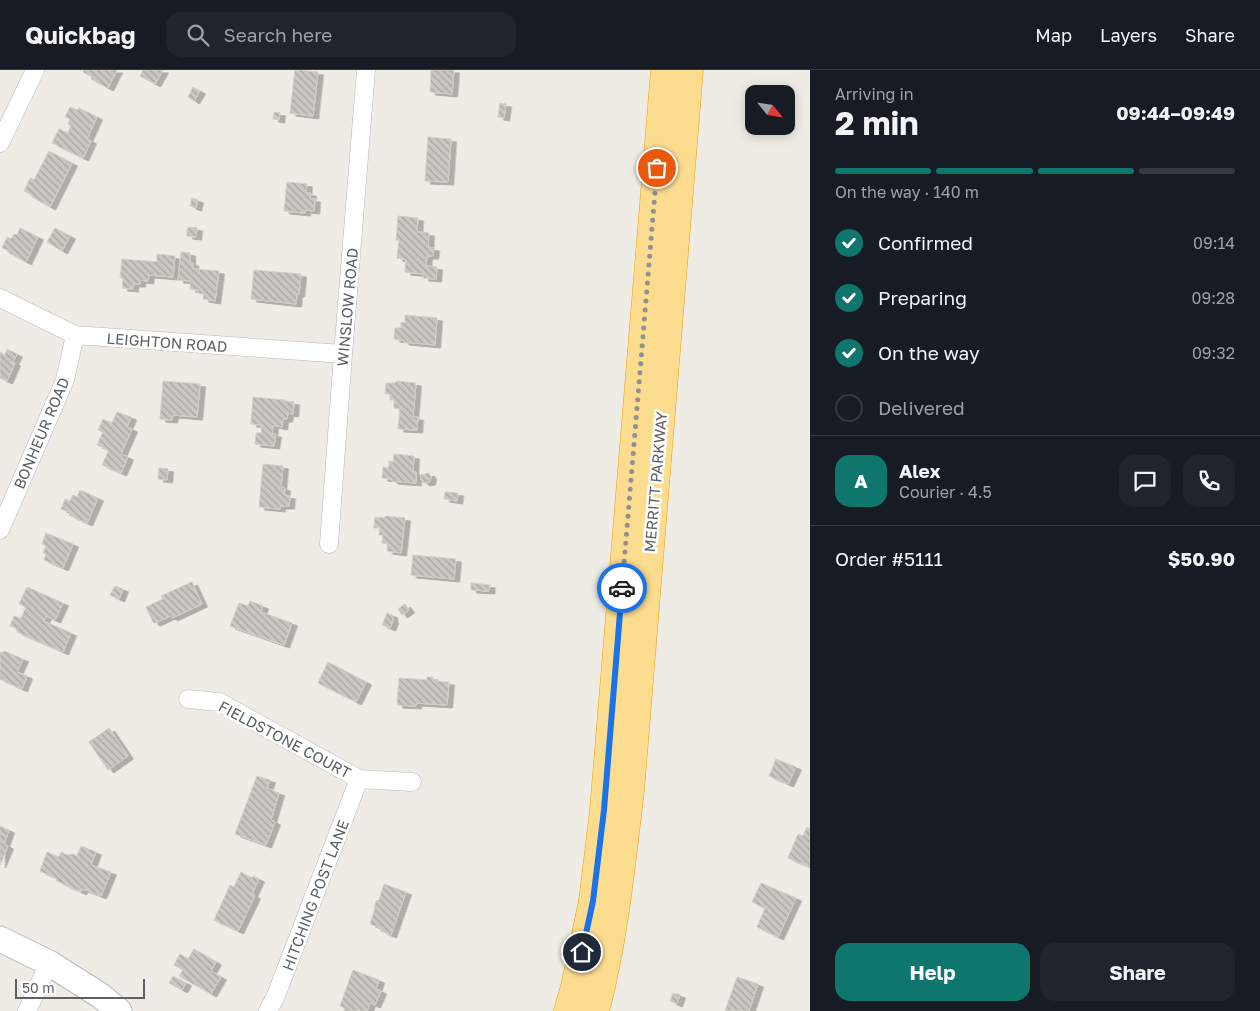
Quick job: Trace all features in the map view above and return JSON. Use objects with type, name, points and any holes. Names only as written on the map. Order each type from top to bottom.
[{"type":"highway","name":"MERRITT PARKWAY","points":[[568,1011],[593,901],[604,810],[665,70]]},
{"type":"highway","name":"MERRITT PARKWAY","points":[[595,1011],[618,891],[630,791],[689,70]]},
{"type":"street","points":[[0,143],[35,70]]},
{"type":"street","name":"WINSLOW ROAD","points":[[329,544],[366,70]]},
{"type":"street","name":"LEIGHTON ROAD","points":[[0,298],[75,335],[343,354]]},
{"type":"street","name":"BONHEUR ROAD","points":[[0,530],[65,380],[75,335]]},
{"type":"street","name":"FIELDSTONE COURT","points":[[188,699],[219,702],[359,779],[412,782]]},
{"type":"street","name":"HITCHING POST LANE","points":[[268,1011],[275,998],[359,779]]},
{"type":"street","points":[[0,939],[49,963],[101,996],[119,1011]]},
{"type":"street","points":[[27,1011],[49,963]]},
{"type":"building","points":[[84,70],[117,70],[108,88],[91,79],[92,77],[83,72]]},
{"type":"building","points":[[143,70],[163,70],[155,84],[140,76]]},
{"type":"building","points":[[295,70],[318,72],[313,116],[290,113]]},
{"type":"building","points":[[431,70],[454,70],[452,94],[430,92]]},
{"type":"building","points":[[193,87],[200,91],[194,101],[188,97]]},
{"type":"building","points":[[500,103],[506,104],[504,118],[498,117]]},
{"type":"building","points":[[70,107],[78,110],[79,108],[97,117],[87,139],[91,141],[83,158],[52,143],[59,129],[68,133],[71,126],[68,124],[70,119],[65,117]]},
{"type":"building","points":[[274,112],[280,113],[279,120],[273,119]]},
{"type":"building","points":[[428,137],[451,139],[448,182],[425,181]]},
{"type":"building","points":[[49,151],[72,163],[50,207],[24,191],[30,178],[34,180]]},
{"type":"building","points":[[287,182],[307,184],[306,193],[311,193],[310,199],[315,199],[314,211],[305,210],[305,213],[284,211]]},
{"type":"building","points":[[192,198],[198,200],[196,208],[190,206]]},
{"type":"building","points":[[398,216],[418,218],[417,232],[429,233],[428,247],[434,248],[433,256],[427,256],[426,266],[437,267],[436,279],[423,278],[424,274],[405,272],[406,259],[397,258],[399,240],[396,240]]},
{"type":"building","points":[[189,227],[197,228],[196,237],[187,236],[187,229]]},
{"type":"building","points":[[20,228],[38,237],[26,262],[2,248],[7,237],[11,239],[14,234],[17,235]]},
{"type":"building","points":[[55,228],[70,236],[62,251],[47,242]]},
{"type":"building","points":[[181,252],[190,253],[190,263],[193,263],[193,269],[219,271],[215,301],[203,299],[204,294],[198,293],[198,290],[190,289],[191,281],[178,280]]},
{"type":"building","points":[[157,254],[175,256],[173,277],[149,275],[148,281],[140,280],[140,284],[133,284],[133,289],[122,288],[123,278],[120,278],[122,259],[157,262]]},
{"type":"building","points":[[254,270],[301,274],[296,304],[251,299]]},
{"type":"building","points":[[405,315],[437,318],[435,345],[404,342],[403,340],[394,339],[395,328],[401,328],[401,322],[405,323]]},
{"type":"building","points":[[7,349],[17,354],[7,381],[0,378],[0,352],[5,355]]},
{"type":"building","points":[[163,381],[200,384],[197,417],[173,415],[172,420],[160,419]]},
{"type":"building","points":[[397,381],[416,383],[413,417],[418,417],[417,430],[398,429],[400,409],[394,408],[394,400],[390,400],[391,394],[385,394],[386,383],[395,383]]},
{"type":"building","points":[[253,397],[294,402],[293,414],[288,413],[287,419],[283,419],[282,427],[273,425],[272,434],[276,434],[274,446],[255,444],[256,433],[261,433],[262,425],[251,424]]},
{"type":"building","points":[[117,412],[131,417],[127,427],[132,429],[121,454],[128,457],[121,473],[102,465],[109,450],[97,445],[103,432],[98,430],[103,419],[112,423]]},
{"type":"building","points":[[394,454],[414,456],[413,472],[416,472],[416,483],[392,481],[392,479],[382,478],[383,467],[389,468],[389,461],[393,462]]},
{"type":"building","points":[[263,464],[283,466],[281,487],[285,488],[284,495],[290,496],[289,506],[280,506],[280,509],[259,507]]},
{"type":"building","points":[[159,468],[168,469],[167,480],[158,479]]},
{"type":"building","points":[[429,473],[431,477],[430,482],[424,483],[421,480],[421,475]]},
{"type":"building","points":[[80,490],[98,498],[87,523],[69,515],[70,512],[61,509],[65,499],[70,501],[73,495],[77,497]]},
{"type":"building","points":[[445,492],[458,493],[457,501],[444,499]]},
{"type":"building","points":[[386,516],[405,518],[401,553],[387,551],[388,544],[382,543],[383,535],[379,535],[380,528],[374,528],[375,517],[383,518]]},
{"type":"building","points":[[46,533],[73,544],[63,568],[44,560],[46,554],[43,553],[46,546],[42,544]]},
{"type":"building","points":[[413,555],[456,559],[454,579],[411,575]]},
{"type":"building","points":[[192,582],[202,604],[172,618],[170,616],[155,623],[153,622],[146,607],[163,599],[161,596]]},
{"type":"building","points":[[471,583],[490,585],[489,591],[471,590]]},
{"type":"building","points":[[115,586],[123,589],[119,599],[110,595]]},
{"type":"building","points":[[27,587],[63,603],[55,620],[46,616],[44,621],[71,633],[63,652],[17,632],[19,629],[10,626],[14,616],[21,618],[26,607],[19,604]]},
{"type":"building","points":[[250,601],[263,606],[261,612],[292,623],[284,645],[230,626],[239,603],[248,606]]},
{"type":"building","points":[[405,604],[409,610],[402,615],[398,609]]},
{"type":"building","points":[[387,613],[392,615],[393,621],[390,628],[382,625]]},
{"type":"building","points":[[4,651],[23,659],[17,672],[27,676],[22,689],[0,679],[0,652],[3,653]]},
{"type":"building","points":[[328,662],[366,682],[356,702],[318,683]]},
{"type":"building","points":[[427,677],[433,677],[432,681],[449,682],[447,705],[416,703],[416,706],[397,705],[399,678],[427,680]]},
{"type":"building","points":[[109,728],[128,756],[108,770],[89,742]]},
{"type":"building","points":[[776,759],[796,767],[788,784],[769,776]]},
{"type":"building","points":[[257,776],[270,780],[267,788],[279,793],[271,820],[275,822],[266,845],[235,834]]},
{"type":"building","points":[[0,826],[9,830],[4,844],[8,846],[0,865]]},
{"type":"building","points":[[807,827],[810,829],[810,867],[788,858],[798,834],[803,836]]},
{"type":"building","points":[[81,846],[96,852],[91,865],[111,872],[101,896],[83,889],[81,892],[40,871],[47,852],[59,857],[61,852],[77,856]]},
{"type":"building","points":[[241,872],[252,878],[253,876],[259,879],[252,894],[255,896],[238,931],[214,920],[230,885],[234,887]]},
{"type":"building","points":[[761,883],[796,898],[778,937],[757,927],[765,908],[752,902]]},
{"type":"building","points":[[384,884],[406,892],[391,935],[381,931],[381,928],[370,924],[376,901],[379,900]]},
{"type":"building","points":[[194,949],[216,962],[211,971],[221,977],[211,994],[179,976],[183,970],[174,965],[180,954],[188,959]]},
{"type":"building","points":[[353,970],[379,980],[376,989],[381,991],[375,1005],[370,1003],[367,1011],[344,1011],[345,1008],[340,1006]]},
{"type":"building","points":[[173,976],[186,983],[182,990],[169,983]]},
{"type":"building","points":[[737,977],[758,984],[749,1011],[725,1011]]},
{"type":"building","points":[[673,993],[680,995],[677,1004],[670,1001]]},
{"type":"way so far","points":[[622,588],[657,168]]},
{"type":"route","points":[[582,952],[593,901],[604,810],[622,588]]}]
